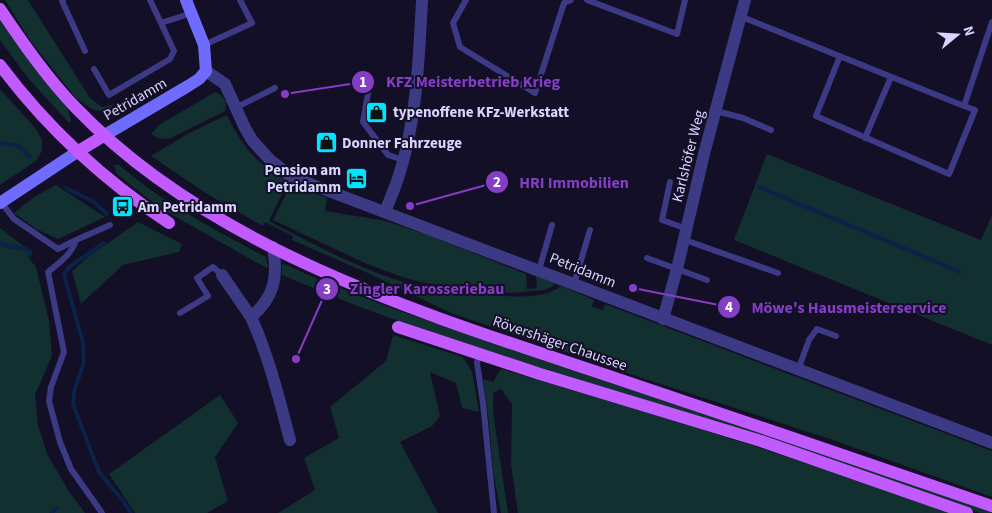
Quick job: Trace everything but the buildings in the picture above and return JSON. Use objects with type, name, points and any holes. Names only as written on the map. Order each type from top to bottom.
[{"type":"main road","name":"Rövershäger Chaussee","points":[[0,8],[46,73],[76,107],[105,135],[186,198],[220,219],[273,247],[351,283],[482,333],[992,506]]},
{"type":"main road","points":[[0,65],[45,120],[77,152],[108,180],[169,223]]},
{"type":"main road","name":"Petridamm","points":[[77,152],[105,135]]},
{"type":"main road","points":[[398,327],[761,441],[967,513]]},
{"type":"street","points":[[186,0],[204,46],[207,64],[206,71]]},
{"type":"street","points":[[384,212],[403,160],[416,91],[422,0]]},
{"type":"street","name":"Karlshöfer Weg","points":[[663,319],[678,269],[704,154],[745,0]]},
{"type":"street","name":"Petridamm","points":[[105,135],[188,86],[199,79],[206,71],[225,84],[252,140],[281,170],[306,182],[992,444]]},
{"type":"street","points":[[0,202],[77,152]]},
{"type":"street","points":[[251,316],[261,309],[270,296],[276,264],[273,247]]},
{"type":"street","points":[[222,276],[251,316],[261,338],[290,440]]},
{"type":"lane","points":[[63,0],[85,51]]},
{"type":"lane","points":[[94,69],[109,94],[170,59],[174,52],[150,0]]},
{"type":"lane","points":[[204,46],[252,22],[240,0]]},
{"type":"lane","points":[[466,0],[453,22],[460,47],[535,93],[564,3],[571,0]]},
{"type":"lane","points":[[587,0],[676,34],[685,0]]},
{"type":"lane","points":[[161,23],[192,14]]},
{"type":"lane","points":[[742,17],[891,76],[975,110],[949,174],[816,116],[840,56]]},
{"type":"lane","points":[[964,106],[992,22]]},
{"type":"lane","points":[[865,138],[891,76]]},
{"type":"lane","points":[[236,108],[275,88]]},
{"type":"lane","points":[[369,88],[363,122],[388,155],[403,160]]},
{"type":"lane","points":[[716,111],[743,118],[771,130]]},
{"type":"lane","points":[[670,182],[662,220],[686,234],[778,273]]},
{"type":"lane","points":[[0,202],[14,219],[58,249],[110,225]]},
{"type":"lane","points":[[539,270],[552,225]]},
{"type":"lane","points":[[574,284],[590,230]]},
{"type":"lane","points":[[76,240],[74,247],[48,272],[64,352],[51,387],[49,401],[60,442],[71,470],[102,513]]},
{"type":"lane","points":[[647,258],[707,280]]},
{"type":"lane","points":[[180,313],[208,296],[197,278],[213,267],[222,276]]},
{"type":"lane","points":[[798,370],[810,340],[817,329],[836,336]]},
{"type":"lane","points":[[479,354],[477,363],[494,513]]},
{"type":"green space","points":[[5,0],[28,0],[90,98],[102,107],[112,105],[113,107],[100,111],[92,109],[76,98],[32,43]]},
{"type":"green space","points":[[0,19],[67,107],[71,121],[69,123],[27,77],[0,40]]},
{"type":"green space","points":[[0,89],[36,129],[42,140],[42,151],[36,161],[0,185]]},
{"type":"green space","points":[[215,92],[221,95],[226,102],[225,111],[169,139],[158,138],[151,134],[159,125]]},
{"type":"green space","points":[[227,115],[238,136],[252,154],[277,175],[288,181],[269,221],[318,246],[387,277],[438,288],[494,295],[520,296],[547,293],[561,286],[594,300],[592,307],[603,310],[605,304],[992,451],[992,497],[833,440],[451,313],[370,274],[292,240],[293,236],[265,222],[263,226],[204,192],[151,156],[189,133]]},
{"type":"green space","points":[[767,154],[981,240],[992,215],[992,345],[734,240]]},
{"type":"green space","points":[[114,165],[119,165],[171,204],[266,257],[268,268],[160,208],[117,174]]},
{"type":"green space","points":[[292,183],[327,198],[325,211],[386,221],[428,235],[526,274],[527,289],[537,288],[536,276],[555,283],[552,287],[544,290],[510,293],[420,282],[365,263],[273,220]]},
{"type":"green space","points":[[56,185],[105,217],[58,239],[36,229],[14,213],[34,197]]},
{"type":"green space","points":[[138,222],[182,244],[179,252],[123,265],[81,304],[72,271],[88,257]]},
{"type":"green space","points":[[0,228],[33,252],[28,257],[36,267],[49,321],[52,356],[35,395],[38,425],[47,454],[68,490],[85,513],[0,513]]},
{"type":"green space","points":[[284,264],[362,297],[494,344],[992,511],[992,513],[980,513],[401,322],[282,275],[282,265]]},
{"type":"green space","points":[[393,335],[463,357],[472,372],[479,412],[462,408],[456,383],[430,372],[440,416],[432,426],[400,442],[438,513],[278,513],[315,490],[304,458],[339,438],[330,407],[386,361]]},
{"type":"green space","points":[[501,369],[671,420],[951,513],[518,513],[511,465],[512,404],[501,389],[493,393],[493,412],[508,513],[501,513],[494,476],[483,379],[493,382]]},
{"type":"green space","points":[[220,395],[238,423],[215,457],[228,501],[207,513],[135,513],[109,474]]},
{"type":"waterway","points":[[0,143],[19,146],[30,157]]},
{"type":"waterway","points":[[759,187],[960,272]]},
{"type":"waterway","points":[[66,188],[94,202],[107,214]]},
{"type":"waterway","points":[[0,243],[26,249],[30,255]]},
{"type":"waterway","points":[[104,243],[69,267],[64,274],[83,343],[84,362],[74,392],[73,404],[99,472],[131,513]]},
{"type":"waterway","points":[[51,513],[57,508]]},
{"type":"place","name":"KFZ Meisterbetrieb Krieg","points":[[285,94]]},
{"type":"place","name":"typenoffene KFz-Werkstatt","points":[[377,112]]},
{"type":"place","name":"Donner Fahrzeuge","points":[[326,143]]},
{"type":"place","name":"Pension am Petridamm","points":[[357,179]]},
{"type":"place","name":"HRI Immobilien","points":[[410,206]]},
{"type":"place","name":"Am Petridamm","points":[[122,207]]},
{"type":"place","name":"Möwe's Hausmeisterservice","points":[[633,288]]},
{"type":"place","name":"Zingler Karosseriebau","points":[[296,359]]}]
